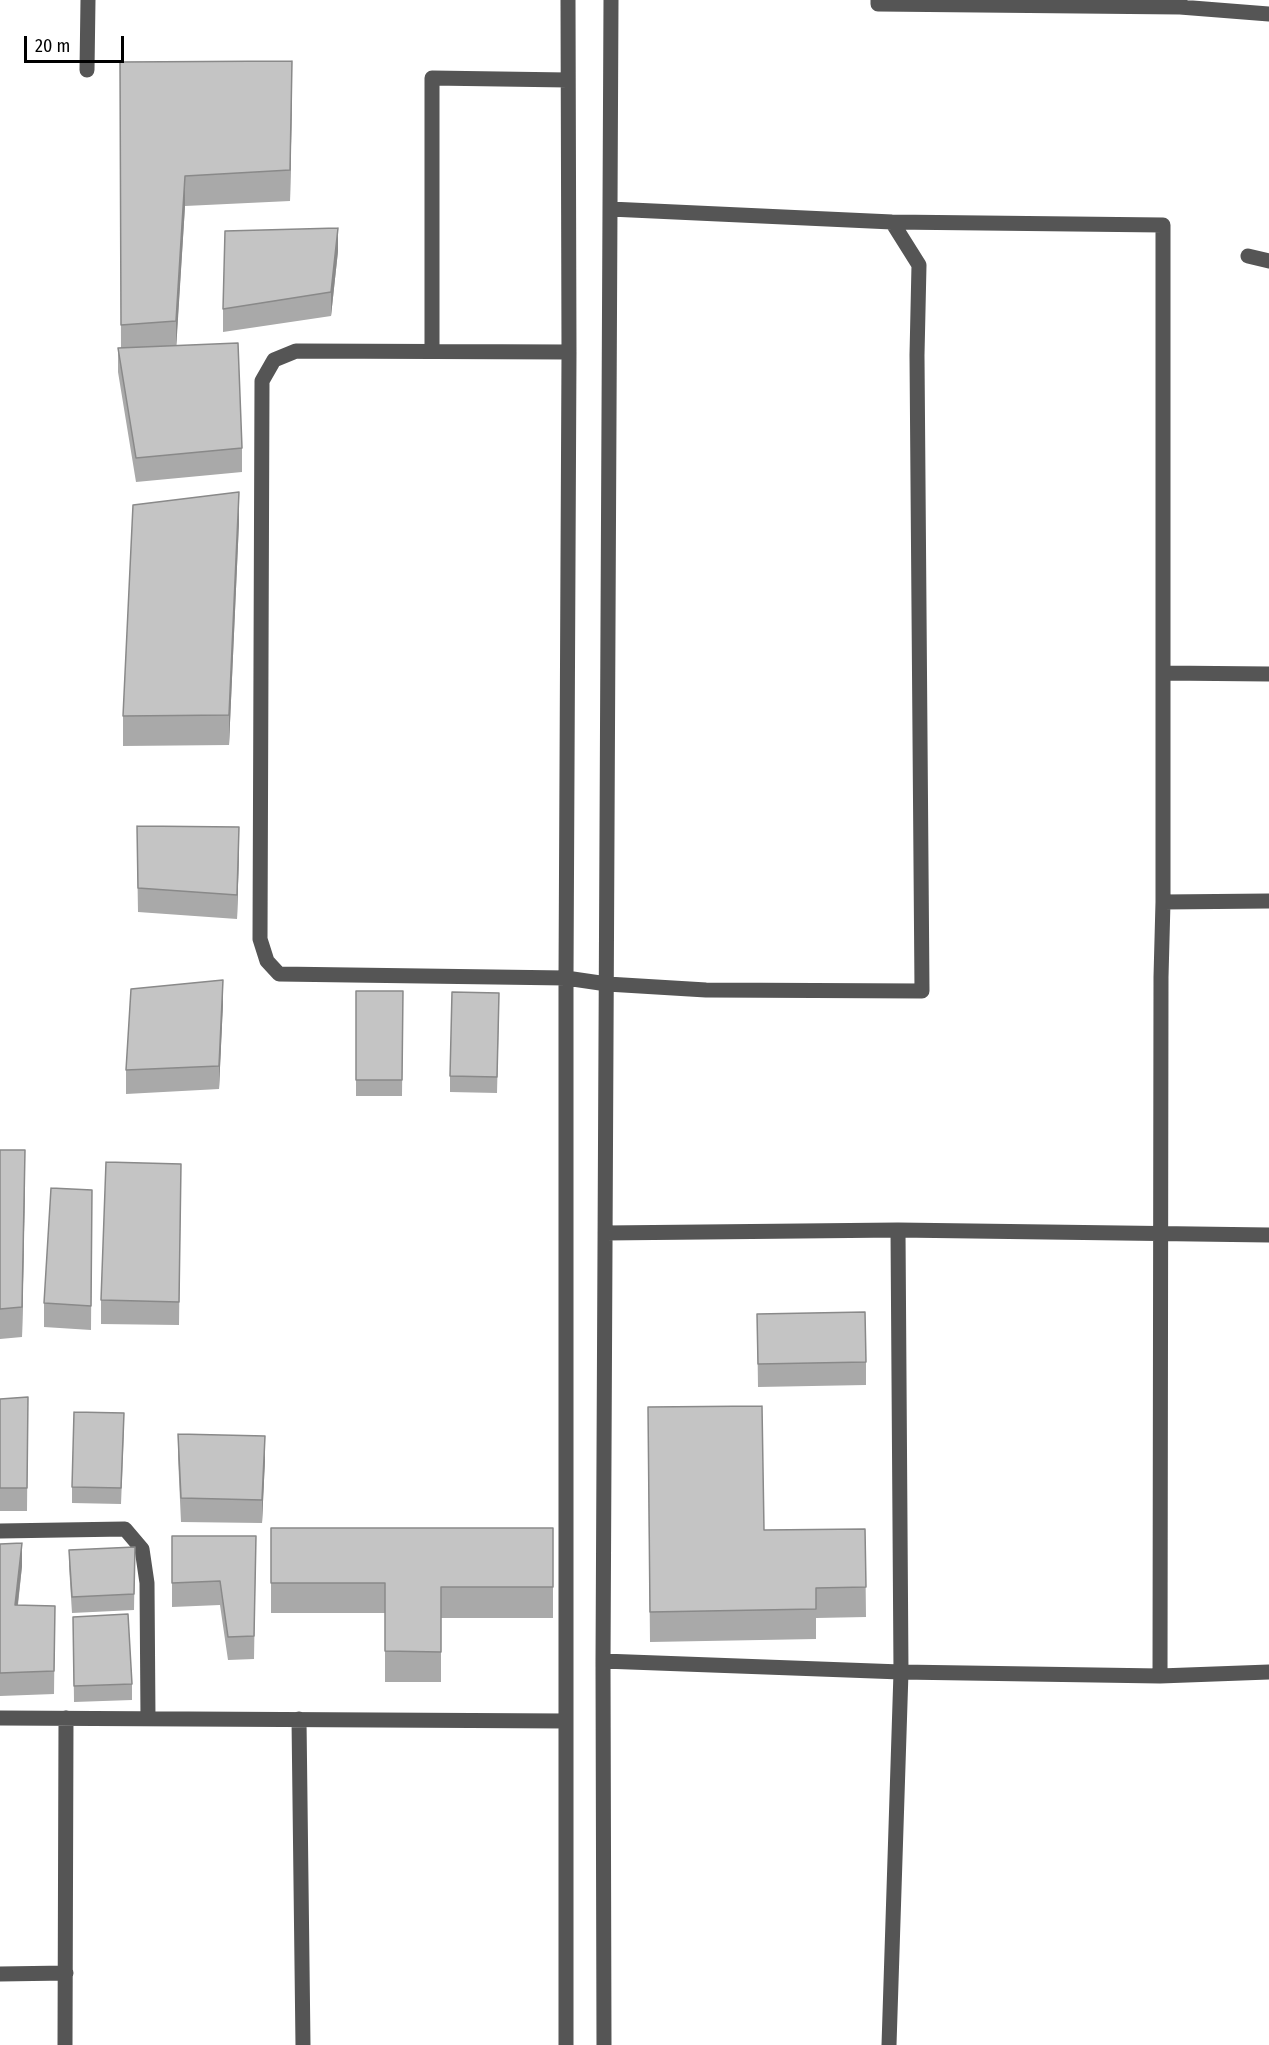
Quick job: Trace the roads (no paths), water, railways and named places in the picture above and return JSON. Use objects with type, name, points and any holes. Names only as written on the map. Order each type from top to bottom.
[{"type":"street","points":[[87,70],[88,0]]},
{"type":"street","points":[[566,2045],[568,0]]},
{"type":"street","points":[[604,2045],[603,1661],[611,0]]},
{"type":"street","points":[[878,0],[878,4],[1180,3],[1269,14]]},
{"type":"street","points":[[432,351],[432,78],[568,80]]},
{"type":"street","points":[[610,209],[892,222],[1163,225],[1160,1676]]},
{"type":"street","points":[[569,352],[296,351],[274,360],[262,381],[260,939],[267,961],[279,974],[566,978],[607,984],[706,990],[922,991],[919,266],[892,222]]},
{"type":"street","points":[[1248,256],[1269,261]]},
{"type":"street","points":[[1163,673],[1269,674]]},
{"type":"street","points":[[1163,902],[1269,901]]},
{"type":"street","points":[[605,1233],[898,1230],[1269,1235]]},
{"type":"street","points":[[889,2045],[901,1672],[898,1230]]},
{"type":"street","points":[[0,1531],[125,1529],[142,1549],[147,1582],[148,1719]]},
{"type":"street","points":[[603,1661],[901,1672],[1160,1676],[1269,1672]]},
{"type":"street","points":[[0,1718],[565,1721]]},
{"type":"street","points":[[65,2045],[66,1718]]},
{"type":"street","points":[[299,1719],[303,2045]]},
{"type":"street","points":[[0,1974],[66,1973]]}]
